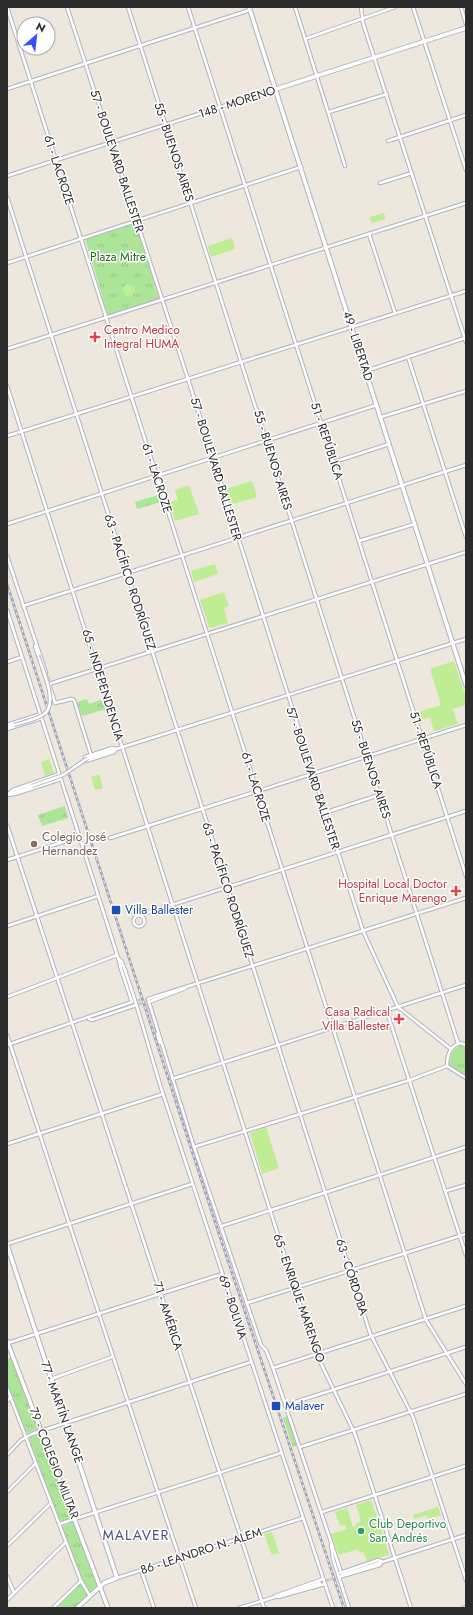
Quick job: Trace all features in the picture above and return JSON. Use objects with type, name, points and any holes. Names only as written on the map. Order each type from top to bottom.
[{"type":"street","name":"61 - LACROZE","points":[[7,7],[426,1320],[466,1384]]},
{"type":"street","name":"57 - BOULEVARD BALLESTER","points":[[67,7],[188,380],[211,458],[337,853],[363,931],[398,1007]]},
{"type":"street","name":"55 - BUENOS AIRES","points":[[128,7],[458,1043]]},
{"type":"street","name":"51 - REPÚBLICA","points":[[188,7],[466,876]]},
{"type":"street","points":[[295,7],[345,166]]},
{"type":"street","points":[[361,7],[374,58],[466,342]]},
{"type":"street","points":[[305,39],[395,7]]},
{"type":"street","points":[[413,7],[466,170]]},
{"type":"street","points":[[461,7],[466,24]]},
{"type":"street","points":[[7,89],[195,29],[250,9]]},
{"type":"street","name":"49 - LIBERTAD","points":[[250,9],[302,167],[376,405],[466,685]]},
{"type":"street","name":"148 - MORENO","points":[[7,176],[466,28]]},
{"type":"street","points":[[329,112],[386,94]]},
{"type":"street","points":[[388,142],[466,115]]},
{"type":"street","points":[[7,263],[302,167]]},
{"type":"street","points":[[380,183],[412,173]]},
{"type":"street","name":"63 - PACÍFICO RODRÍGUEZ","points":[[7,196],[253,967]]},
{"type":"street","points":[[7,349],[466,203]]},
{"type":"street","points":[[369,234],[395,313]]},
{"type":"street","points":[[7,436],[466,291]]},
{"type":"street","points":[[366,371],[465,338]]},
{"type":"street","points":[[408,357],[466,537]]},
{"type":"street","name":"65 - INDEPENDENCIA","points":[[7,386],[198,984]]},
{"type":"street","points":[[381,417],[466,391]]},
{"type":"street","points":[[7,524],[376,405]]},
{"type":"street","points":[[334,462],[389,444]]},
{"type":"street","points":[[23,606],[466,465]]},
{"type":"street","points":[[359,541],[415,524]]},
{"type":"street","points":[[49,684],[427,563],[466,552]]},
{"type":"street","points":[[7,556],[51,696],[50,707],[42,715],[7,727]]},
{"type":"street","points":[[7,610],[132,1002],[91,1016],[89,1019]]},
{"type":"street","points":[[32,636],[55,703],[71,699],[74,700],[91,755]]},
{"type":"street","points":[[115,749],[114,752],[86,761],[85,757],[112,748],[122,748],[466,638]]},
{"type":"street","points":[[7,662],[22,657]]},
{"type":"street","points":[[7,727],[41,716]]},
{"type":"street","points":[[110,838],[466,724]]},
{"type":"street","points":[[7,794],[63,775],[88,758],[115,749]]},
{"type":"street","points":[[7,794],[13,790],[59,774]]},
{"type":"street","points":[[7,794],[15,794],[61,779]]},
{"type":"street","points":[[324,813],[379,795]]},
{"type":"street","points":[[143,916],[143,924],[137,926],[133,921],[137,916],[143,916],[173,905],[466,812]]},
{"type":"street","name":"71 - AMÉRICA","points":[[7,825],[264,1608]]},
{"type":"street","points":[[7,860],[79,837]]},
{"type":"street","points":[[7,926],[98,896]]},
{"type":"street","points":[[349,1608],[339,1578],[340,1574],[322,1512],[273,1368],[266,1350],[261,1345],[247,1304],[222,1226],[194,1147],[148,1000],[182,987],[186,988],[466,898]]},
{"type":"street","points":[[117,956],[121,967]]},
{"type":"street","points":[[7,998],[56,978],[117,956]]},
{"type":"street","name":"69 - BOLIVIA","points":[[117,956],[122,962],[192,1184],[333,1608]]},
{"type":"street","name":"63 - CÓRDOBA","points":[[253,967],[372,1337],[411,1411],[466,1580]]},
{"type":"street","name":"65 - ENRIQUE MARENGO","points":[[198,984],[316,1355],[354,1430],[411,1608]]},
{"type":"street","points":[[172,1079],[466,985]]},
{"type":"street","points":[[9,1045],[136,1005]]},
{"type":"street","points":[[398,1007],[451,1049]]},
{"type":"street","points":[[389,1010],[388,1014],[466,1254]]},
{"type":"street","points":[[157,1034],[165,1056]]},
{"type":"street","points":[[7,1035],[9,1045],[40,1134],[112,1357],[196,1608]]},
{"type":"street","points":[[447,1066],[451,1049],[458,1043],[466,1045]]},
{"type":"street","points":[[194,1147],[410,1080],[447,1066]]},
{"type":"street","points":[[447,1066],[466,1078]]},
{"type":"street","points":[[7,1144],[163,1094]]},
{"type":"street","points":[[222,1226],[466,1147]]},
{"type":"street","points":[[7,1245],[68,1223],[192,1184]]},
{"type":"street","points":[[446,1191],[466,1185]]},
{"type":"street","points":[[247,1304],[466,1234]]},
{"type":"street","name":"77 - MARTÍN LANGE","points":[[7,1245],[117,1578]]},
{"type":"street","points":[[7,1343],[222,1274]]},
{"type":"street","points":[[273,1368],[466,1306]]},
{"type":"street","name":"79 - COLEGIO MILITAR","points":[[7,1343],[42,1431],[108,1608]]},
{"type":"street","points":[[286,1405],[466,1347]]},
{"type":"street","points":[[51,1379],[112,1357]]},
{"type":"street","points":[[7,1455],[26,1436],[251,1362]]},
{"type":"street","points":[[7,1388],[81,1581],[90,1596]]},
{"type":"street","points":[[300,1447],[466,1394]]},
{"type":"street","points":[[7,1401],[11,1397]]},
{"type":"street","points":[[59,1524],[281,1453]]},
{"type":"street","points":[[7,1492],[36,1463]]},
{"type":"street","points":[[322,1512],[466,1466]]},
{"type":"street","points":[[7,1546],[51,1503]]},
{"type":"street","name":"86 - LEANDRO N. ALEM","points":[[78,1608],[101,1586],[117,1578],[303,1518]]},
{"type":"street","points":[[340,1574],[466,1535]]},
{"type":"street","points":[[7,1600],[66,1542]]},
{"type":"street","points":[[339,1578],[380,1565],[381,1562]]},
{"type":"street","points":[[141,1570],[154,1608]]},
{"type":"street","points":[[7,1576],[14,1593]]},
{"type":"street","points":[[273,1597],[323,1579]]},
{"type":"street","points":[[53,1608],[81,1581]]},
{"type":"street","points":[[239,1608],[320,1583]]},
{"type":"street","points":[[273,1597],[280,1597],[325,1584]]},
{"type":"green space","points":[[384,213],[386,219],[372,223],[370,217]]},
{"type":"green space","name":"Plaza Mitre","points":[[136,223],[159,299],[108,316],[85,239]]},
{"type":"green space","points":[[232,238],[235,249],[211,257],[208,246]]},
{"type":"green space","points":[[127,284],[131,284],[135,290],[131,296],[127,296],[123,292],[123,288]]},
{"type":"green space","points":[[252,481],[257,497],[230,505],[225,489]]},
{"type":"green space","points":[[189,485],[199,514],[175,521],[169,502],[178,500],[175,490]]},
{"type":"green space","points":[[158,495],[161,502],[137,509],[135,502]]},
{"type":"green space","points":[[215,564],[218,574],[194,582],[191,571]]},
{"type":"green space","points":[[224,592],[229,606],[224,608],[228,623],[211,628],[209,627],[200,600]]},
{"type":"green space","points":[[454,661],[466,698],[466,705],[453,709],[458,724],[434,731],[430,717],[420,720],[418,712],[441,705],[430,669]]},
{"type":"green space","points":[[87,699],[89,704],[103,699],[106,709],[82,716],[77,702]]},
{"type":"green space","points":[[49,759],[54,773],[45,776],[41,762]]},
{"type":"green space","points":[[99,774],[103,788],[95,790],[91,777]]},
{"type":"green space","points":[[65,806],[68,818],[42,826],[38,815]]},
{"type":"green space","points":[[460,1045],[466,1048],[466,1075],[450,1067],[449,1064],[453,1051]]},
{"type":"green space","points":[[266,1127],[279,1168],[262,1174],[250,1133]]},
{"type":"green space","points":[[12,1357],[39,1428],[28,1433],[26,1432],[7,1384],[7,1359]]},
{"type":"green space","points":[[287,1416],[297,1445],[293,1447],[283,1418]]},
{"type":"green space","points":[[41,1434],[72,1517],[62,1522],[59,1519],[29,1439],[30,1437]]},
{"type":"green space","name":"Club Deportivo San Andrés","points":[[371,1500],[389,1553],[388,1555],[367,1562],[364,1552],[359,1553],[358,1549],[339,1555],[331,1534],[347,1529],[345,1525],[340,1526],[335,1512],[347,1508],[353,1527],[361,1521],[356,1505]]},
{"type":"green space","points":[[438,1507],[441,1515],[428,1519],[426,1515],[414,1519],[413,1515]]},
{"type":"green space","points":[[74,1522],[98,1584],[91,1593],[81,1579],[63,1529],[63,1526]]},
{"type":"green space","points":[[272,1532],[279,1553],[272,1555],[264,1534]]},
{"type":"green space","points":[[80,1584],[88,1595],[74,1608],[56,1608]]},
{"type":"tunnel","points":[[123,971],[134,1000],[146,1000],[160,996]]},
{"type":"tunnel","points":[[89,1019],[132,1005],[145,1003],[149,1010],[157,1034]]},
{"type":"tunnel","points":[[320,1583],[342,1575]]},
{"type":"railway","points":[[7,584],[218,1231],[344,1608]]},
{"type":"place","name":"Centro Medico Integral HUMA","points":[[95,337]]},
{"type":"place","name":"Colegio José Hernandez","points":[[34,844]]},
{"type":"place","name":"Hospital Local Doctor Enrique Marengo","points":[[456,891]]},
{"type":"place","name":"Villa Ballester","points":[[116,910]]},
{"type":"place","name":"Casa Radical Villa Ballester","points":[[399,1019]]},
{"type":"place","name":"Malaver","points":[[276,1406]]},
{"type":"place","name":"Club Deportivo San Andrés","points":[[361,1531]]},
{"type":"district","name":"MALAVER","points":[[136,1535]]}]
